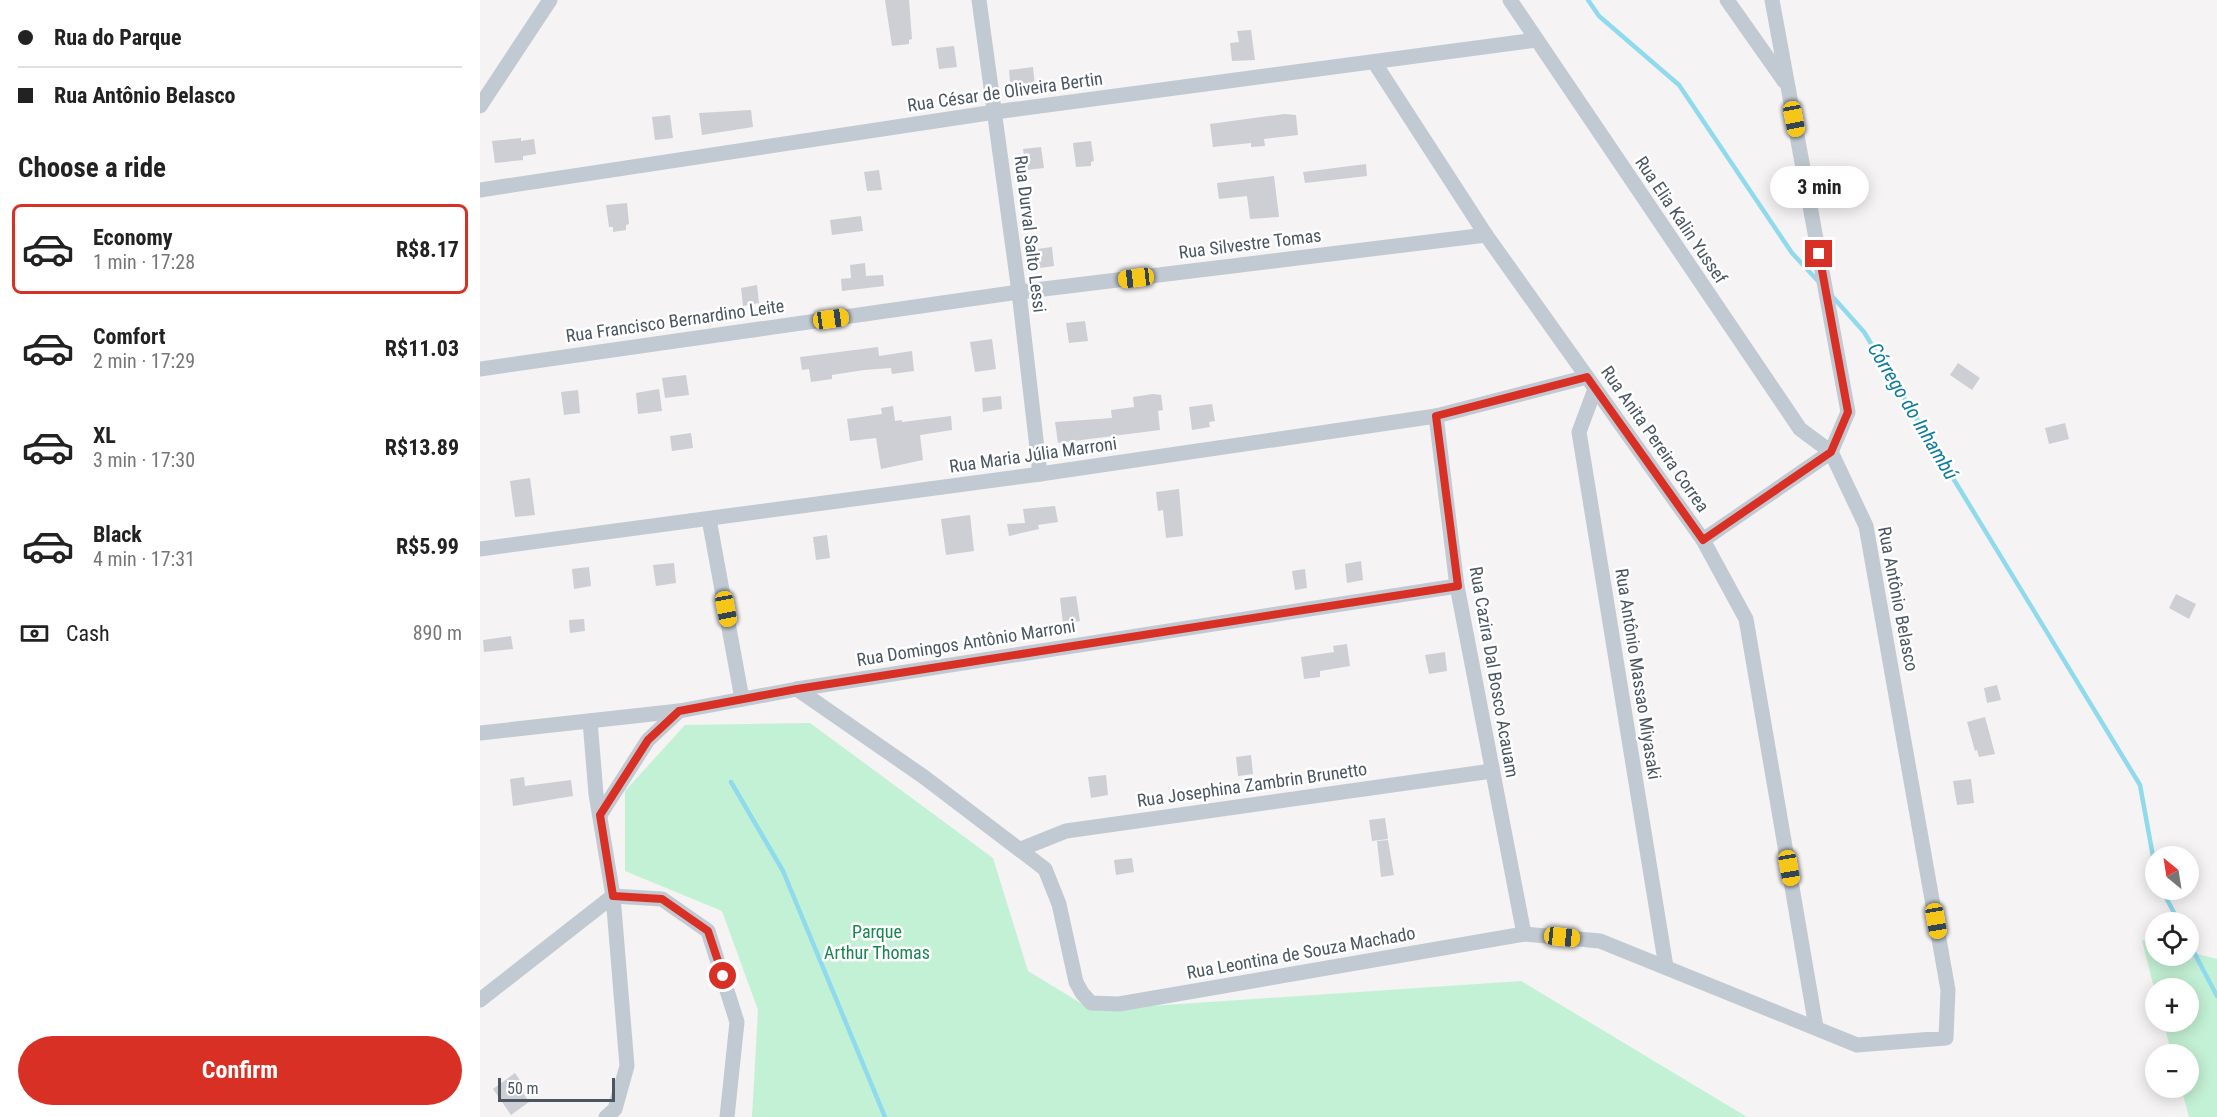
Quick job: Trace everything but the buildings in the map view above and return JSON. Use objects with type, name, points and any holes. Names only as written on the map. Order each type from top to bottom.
[{"type":"street","points":[[480,106],[550,0]]},
{"type":"street","name":"Rua Durval Salto Lessi","points":[[979,0],[1040,474]]},
{"type":"street","name":"Rua Elia Kalin Yussef","points":[[1509,0],[1800,429],[1831,452]]},
{"type":"street","points":[[1727,0],[1789,92]]},
{"type":"street","points":[[1703,540],[1831,452],[1848,412],[1772,0]]},
{"type":"street","name":"Rua César de Oliveira Bertin","points":[[480,190],[994,112],[1536,40]]},
{"type":"street","name":"Rua Anita Pereira Correa","points":[[1374,62],[1486,235],[1703,540],[1746,619],[1816,1027]]},
{"type":"street","name":"Rua Silvestre Tomas","points":[[1018,292],[1486,235]]},
{"type":"street","name":"Rua Francisco Bernardino Leite","points":[[480,369],[1018,292]]},
{"type":"street","name":"Rua Maria Júlia Marroni","points":[[480,549],[1040,474],[1436,416],[1591,383]]},
{"type":"street","name":"Rua Antônio Massao Miyasaki","points":[[1591,383],[1579,432],[1666,967]]},
{"type":"street","name":"Rua Cazira Dal Bosco Acauam","points":[[1436,416],[1458,586],[1524,934]]},
{"type":"street","name":"Rua Antônio Belasco","points":[[1831,452],[1866,526],[1948,990],[1946,1038]]},
{"type":"street","points":[[709,519],[742,699]]},
{"type":"street","name":"Rua Domingos Antônio Marroni","points":[[480,733],[679,711],[797,689],[1458,586]]},
{"type":"street","name":"Rua Leontina de Souza Machado","points":[[797,689],[924,777],[1037,862],[1050,877],[1059,904],[1076,982],[1091,1002],[1119,1004],[1524,934],[1600,941],[1857,1045],[1946,1038]]},
{"type":"street","points":[[600,815],[648,740],[679,711]]},
{"type":"street","points":[[590,721],[600,815],[613,896],[627,1066],[615,1109],[606,1117]]},
{"type":"street","name":"Rua Josephina Zambrin Brunetto","points":[[1021,849],[1066,831],[1492,771]]},
{"type":"street","points":[[480,1000],[613,896],[662,899],[708,931],[737,1022],[726,1117]]},
{"type":"green space","name":"Parque Arthur Thomas","points":[[810,723],[993,858],[1028,971],[1092,1010],[1521,981],[1747,1117],[752,1117],[758,1010],[722,911],[625,871],[625,791],[685,725]]},
{"type":"green space","points":[[2199,954],[2217,959],[2217,1117],[2189,1117],[2184,1098],[2199,1098],[2199,1044],[2169,1044],[2166,1032],[2199,1032],[2199,978],[2152,978],[2148,966],[2199,966]]},
{"type":"waterway","name":"Córrego do Inhambú","points":[[1588,0],[1599,16],[1679,85],[1792,253],[1818,281]]},
{"type":"waterway","name":"Córrego do Inhambú","points":[[1832,296],[1864,332],[2140,785],[2151,846]]},
{"type":"waterway","points":[[731,782],[783,871],[885,1117]]},
{"type":"waterway","name":"Córrego do Inhambú","points":[[2167,900],[2174,912]]},
{"type":"waterway","name":"Córrego do Inhambú","points":[[2199,962],[2217,996]]},
{"type":"route","points":[[723,976],[708,931],[662,899],[613,896],[600,815],[648,740],[679,711],[797,689],[1458,586],[1436,416],[1587,377],[1703,540],[1831,452],[1848,412],[1819,254]]}]
